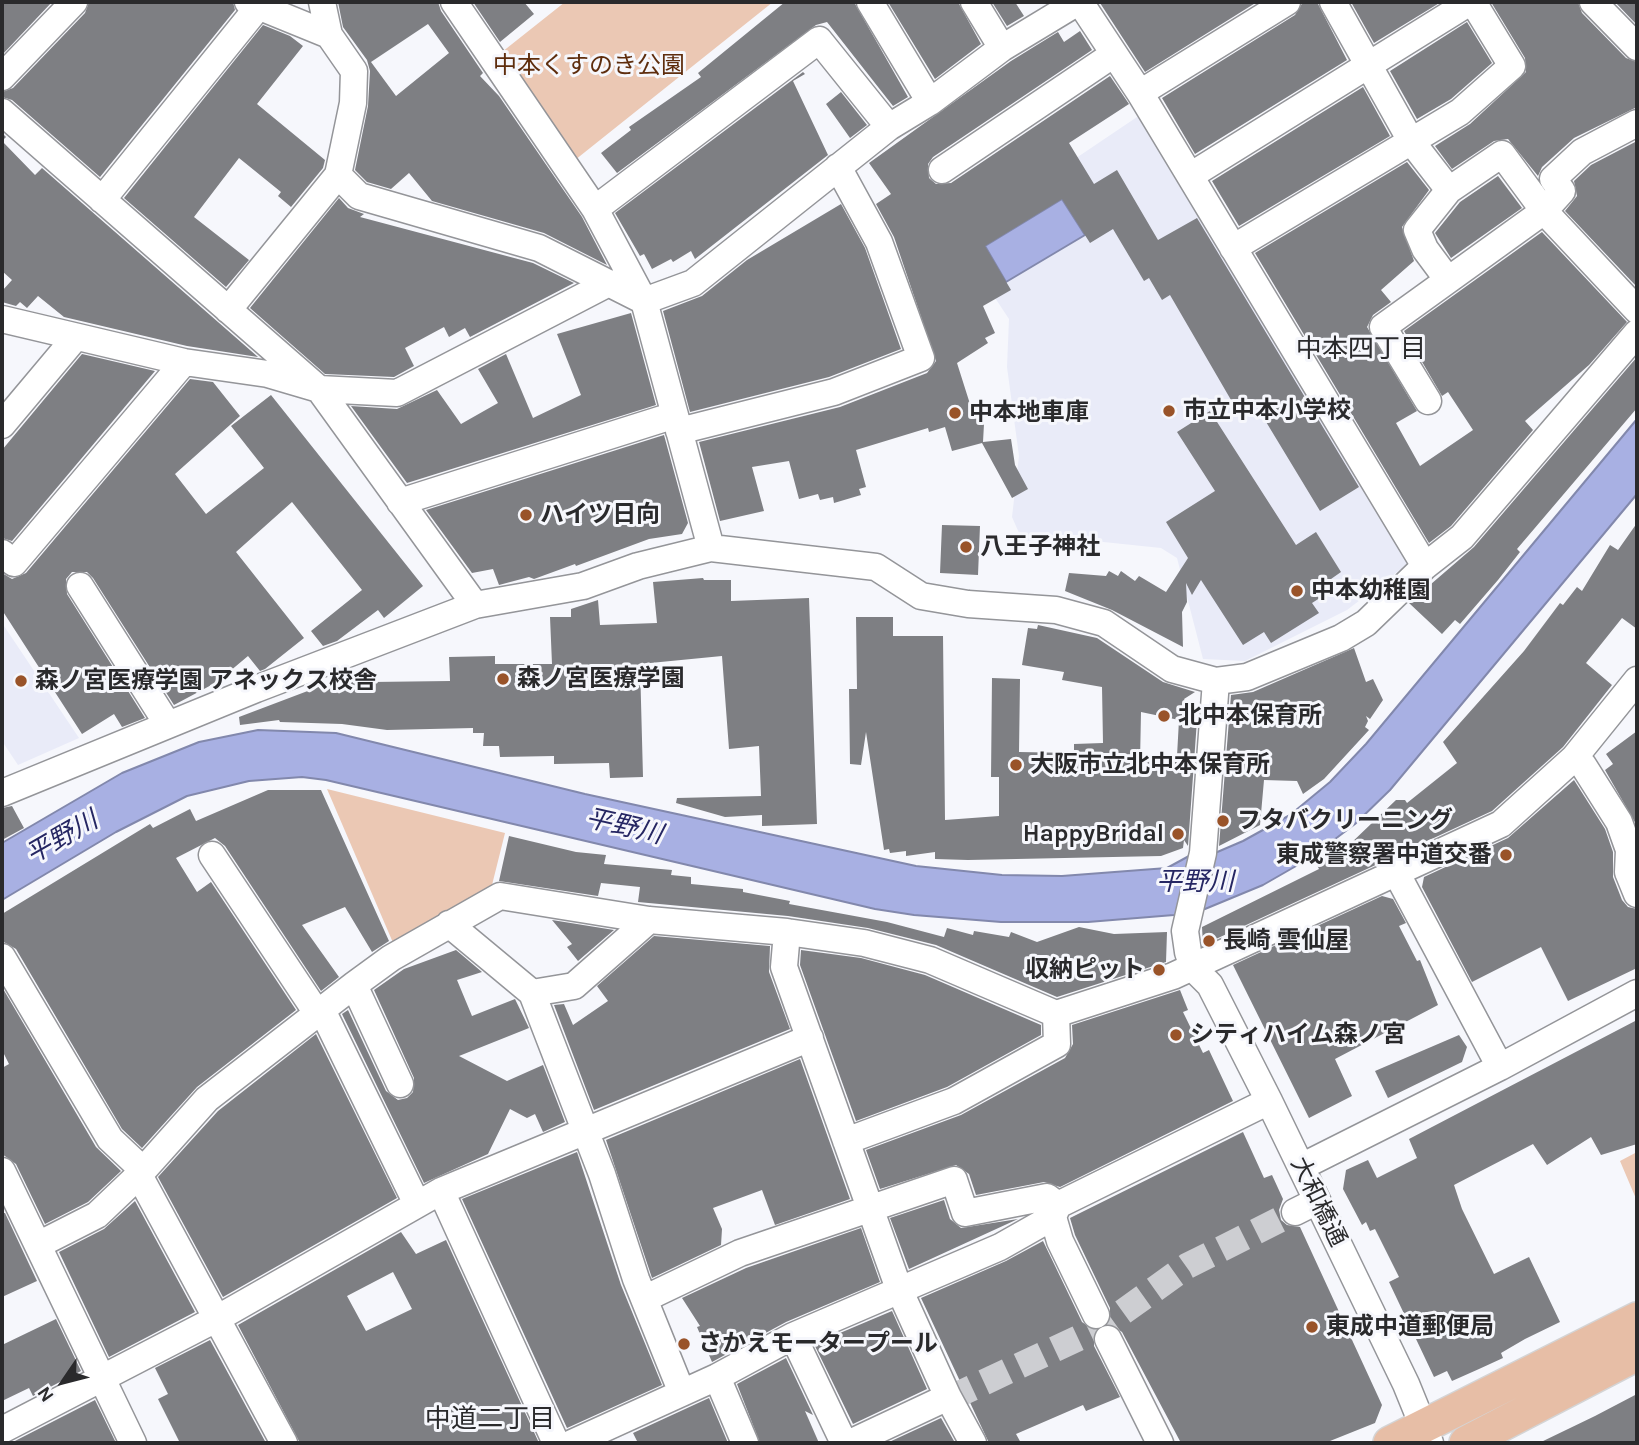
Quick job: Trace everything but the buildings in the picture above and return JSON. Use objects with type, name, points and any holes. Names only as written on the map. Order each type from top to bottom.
[{"type":"main road","points":[[1390,1443],[1427,1436],[1637,1319]]},
{"type":"main road","points":[[1466,1443],[1637,1354]]},
{"type":"street","points":[[2,77],[74,2]]},
{"type":"street","points":[[228,310],[338,175],[353,103],[354,71],[330,35],[322,2]]},
{"type":"street","points":[[454,2],[595,209],[643,301],[712,548]]},
{"type":"street","points":[[870,2],[930,102]]},
{"type":"street","points":[[974,2],[1002,48]]},
{"type":"street","points":[[338,175],[359,196],[539,248],[643,301],[693,283],[889,127],[930,102],[1002,48],[1079,2],[1140,93],[1425,566]]},
{"type":"street","points":[[1140,93],[1287,2]]},
{"type":"street","points":[[1333,2],[1410,141],[1449,190]]},
{"type":"street","points":[[1190,176],[1471,2],[1512,65],[1460,112],[1233,248]]},
{"type":"street","points":[[1593,2],[1637,47]]},
{"type":"street","points":[[102,200],[253,4],[281,13],[330,35]]},
{"type":"street","points":[[595,209],[819,40],[889,127]]},
{"type":"street","points":[[942,170],[1114,54]]},
{"type":"street","points":[[2,112],[319,389],[475,605]]},
{"type":"street","points":[[1428,401],[1382,327],[1545,211],[1562,191],[1553,179],[1582,152],[1637,123]]},
{"type":"street","points":[[1448,280],[1425,249],[1417,230],[1449,190],[1502,154],[1545,211],[1637,310]]},
{"type":"street","points":[[400,502],[677,423],[834,392],[920,358],[879,242],[838,167]]},
{"type":"street","points":[[2,318],[75,338],[184,362],[268,373],[319,389],[397,393],[609,283]]},
{"type":"street","points":[[2,793],[475,605],[583,586],[638,566],[712,548],[876,568],[921,596],[956,602],[1056,610],[1104,623],[1172,669],[1216,681],[1247,677],[1341,638],[1366,623],[1425,566],[1462,537],[1637,333]]},
{"type":"street","points":[[2,425],[75,338]]},
{"type":"street","points":[[2,553],[14,564],[184,362]]},
{"type":"street","points":[[80,586],[168,725]]},
{"type":"street","points":[[1193,968],[1185,931],[1203,853],[1216,681]]},
{"type":"street","points":[[38,1245],[97,1216],[141,1172],[206,1099],[319,1011],[391,958],[500,897],[649,920],[787,932],[864,943],[930,960],[1056,1014],[1193,968],[1501,824],[1574,758],[1636,685]]},
{"type":"street","points":[[1574,758],[1583,765],[1619,822],[1629,850],[1628,872],[1637,894]]},
{"type":"street","points":[[212,855],[319,1011],[417,1204]]},
{"type":"street","points":[[1396,874],[1500,1067]]},
{"type":"street","points":[[532,993],[574,986],[649,920]]},
{"type":"street","points":[[449,924],[532,993],[586,1130],[644,1299],[682,1393]]},
{"type":"street","points":[[787,932],[785,967],[899,1289],[948,1396],[974,1443]]},
{"type":"street","points":[[2,957],[110,1139],[141,1172],[284,1443]]},
{"type":"street","name":"大和橋通","points":[[1193,968],[1210,985],[1269,1101],[1301,1167],[1306,1207],[1406,1384],[1427,1436]]},
{"type":"street","points":[[354,985],[400,1084]]},
{"type":"street","points":[[1301,1167],[1500,1067],[1637,992]]},
{"type":"street","points":[[846,1141],[979,1090],[1016,1065],[1057,1044],[1056,1014]]},
{"type":"street","points":[[2,1430],[218,1318],[440,1191],[810,1038]]},
{"type":"street","points":[[572,1443],[717,1377],[793,1336],[1000,1247],[1056,1211],[1269,1101]]},
{"type":"street","points":[[2,1171],[9,1201],[38,1245],[100,1380],[133,1443]]},
{"type":"street","points":[[644,1299],[740,1253],[954,1180],[965,1213],[1047,1197],[1056,1211],[1060,1241],[1096,1315]]},
{"type":"street","points":[[440,1191],[556,1443]]},
{"type":"street","points":[[793,1336],[845,1443]]},
{"type":"street","points":[[1108,1339],[1160,1443]]},
{"type":"street","points":[[717,1377],[745,1443]]},
{"type":"street","points":[[850,1443],[948,1396]]},
{"type":"shaded area","name":"市立中本小学校","points":[[1140,115],[1413,560],[1347,610],[1245,661],[1203,659],[1177,558],[1161,548],[1094,541],[1023,542],[1012,517],[1019,456],[1007,367],[1009,319],[956,239]]},
{"type":"shaded area","name":"森ノ宮医療学園 アネックス校舎","points":[[2,623],[79,738],[18,765],[2,741]]},
{"type":"green space","name":"中本くすのき公園","points":[[565,2],[773,2],[575,160],[502,52]]},
{"type":"green space","points":[[327,789],[505,833],[491,889],[394,945]]},
{"type":"green space","points":[[1637,1152],[1637,1201],[1620,1161]]},
{"type":"water","points":[[1062,199],[1085,235],[1006,282],[985,246]]},
{"type":"water","name":"平野川","points":[[1637,419],[1637,494],[1390,790],[1355,824],[1310,858],[1263,885],[1205,909],[1174,915],[1088,922],[1001,922],[914,915],[875,909],[326,780],[302,777],[249,781],[187,796],[116,832],[2,900],[2,843],[122,773],[199,742],[258,730],[336,733],[585,794],[916,866],[1002,875],[1062,876],[1167,868],[1189,856],[1215,853],[1243,841],[1290,815],[1330,782],[1366,744]]},
{"type":"tunnel","points":[[948,1397],[1102,1327],[1187,1266],[1295,1212]]},
{"type":"place","name":"市立中本小学校","points":[[1169,411]]},
{"type":"place","name":"中本地車庫","points":[[955,413]]},
{"type":"place","name":"ハイツ日向","points":[[526,515]]},
{"type":"place","name":"八王子神社","points":[[966,547]]},
{"type":"place","name":"中本幼稚園","points":[[1297,591]]},
{"type":"place","name":"森ノ宮医療学園","points":[[503,679]]},
{"type":"place","name":"森ノ宮医療学園 アネックス校舎","points":[[21,681]]},
{"type":"place","name":"北中本保育所","points":[[1164,716]]},
{"type":"place","name":"大阪市立北中本保育所","points":[[1016,765]]},
{"type":"place","name":"フタバクリーニング","points":[[1223,821]]},
{"type":"place","name":"HappyBridal","points":[[1178,834]]},
{"type":"place","name":"東成警察署中道交番","points":[[1506,855]]},
{"type":"place","name":"長崎 雲仙屋","points":[[1209,941]]},
{"type":"place","name":"収納ピット","points":[[1159,970]]},
{"type":"place","name":"シティハイム森ノ宮","points":[[1176,1035]]},
{"type":"place","name":"東成中道郵便局","points":[[1312,1327]]},
{"type":"place","name":"さかえモータープール","points":[[684,1344]]},
{"type":"district","name":"中本四丁目","points":[[1361,350]]},
{"type":"district","name":"中道二丁目","points":[[490,1420]]}]
